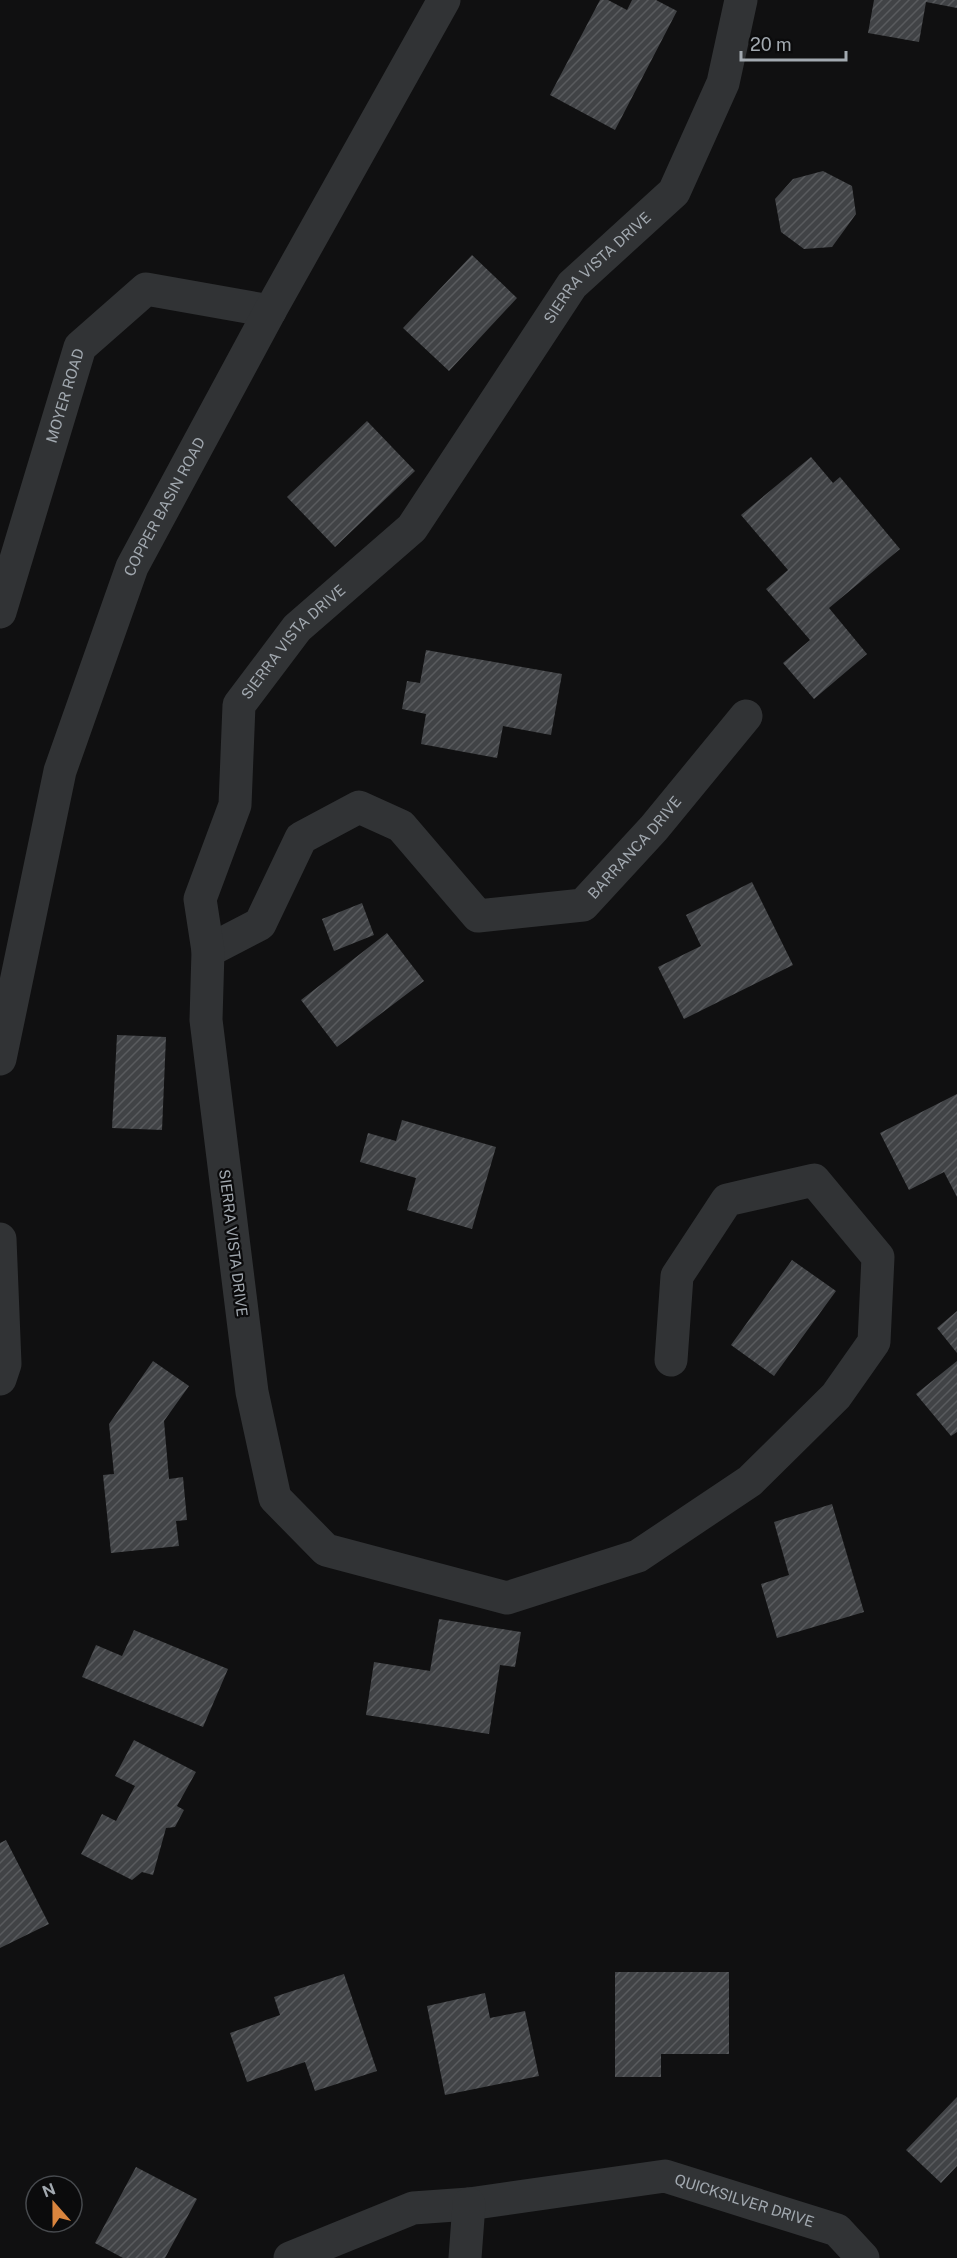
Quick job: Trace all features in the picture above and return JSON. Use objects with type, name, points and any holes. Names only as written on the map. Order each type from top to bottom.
[{"type":"street","name":"COPPER BASIN ROAD","points":[[0,1059],[60,771],[132,567],[270,311],[444,0]]},
{"type":"street","name":"SIERRA VISTA DRIVE","points":[[671,1360],[677,1276],[727,1200],[814,1180],[878,1257],[874,1342],[836,1396],[750,1481],[638,1556],[507,1598],[326,1550],[275,1498],[252,1392],[206,1020],[208,951],[200,899],[235,805],[239,705],[297,628],[412,528],[572,285],[675,192],[723,83],[741,0]]},
{"type":"street","name":"MOYER ROAD","points":[[0,612],[80,347],[146,289],[270,311]]},
{"type":"street","name":"BARRANCA DRIVE","points":[[208,951],[260,924],[301,838],[359,807],[401,826],[478,916],[583,905],[654,828],[746,716]]},
{"type":"street","points":[[0,1239],[4,1364],[0,1379]]},
{"type":"street","name":"QUICKSILVER DRIVE","points":[[290,2258],[413,2208],[469,2204],[665,2176],[837,2230],[863,2258]]},
{"type":"street","points":[[465,2258],[469,2204]]},
{"type":"building","points":[[600,0],[608,0],[627,10],[632,0],[656,0],[677,11],[615,130],[550,95]]},
{"type":"building","points":[[874,0],[957,0],[957,8],[926,2],[919,42],[868,33]]},
{"type":"building","points":[[823,171],[852,186],[856,214],[832,247],[804,249],[781,232],[775,199],[793,179]]},
{"type":"building","points":[[472,255],[517,298],[449,371],[403,328]]},
{"type":"building","points":[[367,421],[415,471],[335,547],[287,497]]},
{"type":"building","points":[[811,457],[833,483],[840,477],[900,549],[829,608],[867,654],[814,699],[783,663],[810,640],[766,589],[788,570],[741,515]]},
{"type":"building","points":[[426,650],[562,674],[551,735],[503,726],[497,758],[421,744],[426,714],[402,709],[407,681],[420,683]]},
{"type":"building","points":[[752,882],[793,965],[684,1019],[658,967],[701,946],[686,915]]},
{"type":"building","points":[[362,903],[374,935],[334,951],[322,919]]},
{"type":"building","points":[[387,933],[424,981],[337,1047],[301,1000]]},
{"type":"building","points":[[117,1035],[166,1037],[162,1130],[112,1128]]},
{"type":"building","points":[[957,1094],[957,1197],[944,1172],[909,1190],[880,1133]]},
{"type":"building","points":[[402,1120],[496,1147],[472,1229],[407,1210],[416,1178],[360,1162],[368,1133],[396,1141]]},
{"type":"building","points":[[792,1260],[836,1291],[774,1376],[731,1345]]},
{"type":"building","points":[[957,1311],[957,1353],[937,1328]]},
{"type":"building","points":[[153,1361],[189,1386],[164,1421],[169,1479],[183,1477],[187,1520],[176,1521],[179,1546],[111,1553],[103,1475],[114,1474],[109,1424]]},
{"type":"building","points":[[957,1361],[957,1432],[951,1436],[916,1394]]},
{"type":"building","points":[[832,1504],[864,1612],[777,1638],[761,1584],[789,1575],[774,1522]]},
{"type":"building","points":[[439,1619],[521,1632],[515,1667],[500,1665],[489,1734],[366,1715],[374,1662],[430,1671]]},
{"type":"building","points":[[134,1630],[228,1669],[203,1727],[82,1677],[96,1645],[122,1656]]},
{"type":"building","points":[[134,1740],[196,1772],[177,1806],[184,1810],[175,1827],[166,1828],[153,1875],[142,1872],[132,1880],[81,1854],[102,1814],[116,1821],[135,1786],[115,1776]]},
{"type":"building","points":[[6,1840],[49,1924],[0,1948],[0,1843]]},
{"type":"building","points":[[615,1972],[729,1972],[729,2054],[661,2054],[661,2077],[615,2077]]},
{"type":"building","points":[[344,1974],[377,2071],[315,2091],[305,2062],[247,2082],[230,2033],[280,2015],[274,1997]]},
{"type":"building","points":[[485,1993],[490,2018],[525,2011],[539,2076],[445,2095],[427,2006]]},
{"type":"building","points":[[957,2097],[957,2166],[941,2183],[906,2150]]},
{"type":"building","points":[[136,2167],[197,2199],[165,2258],[123,2258],[95,2243]]}]
